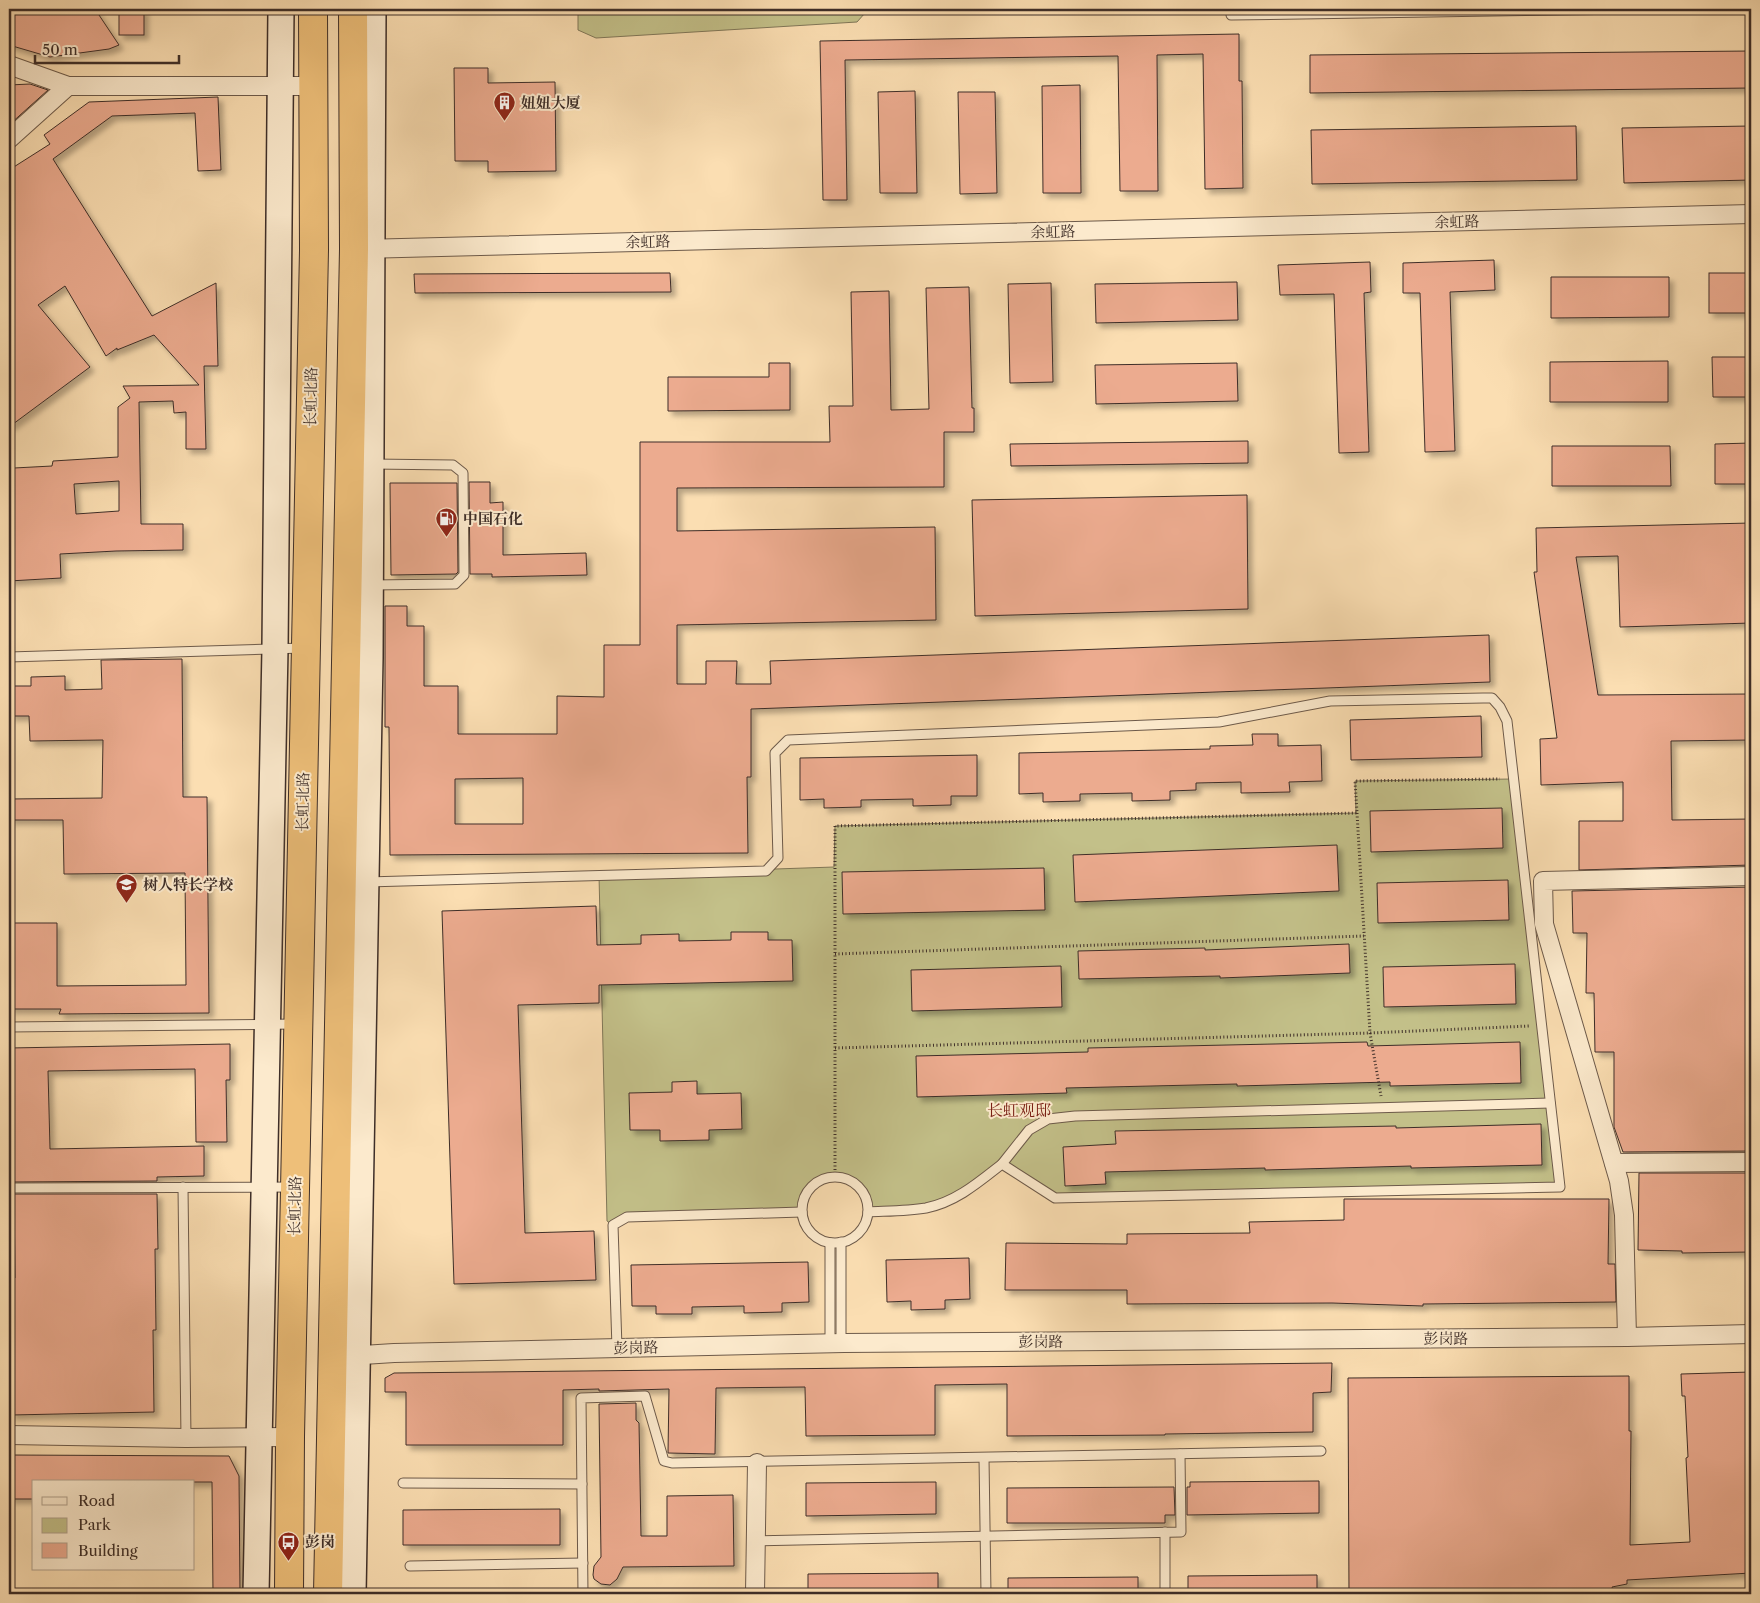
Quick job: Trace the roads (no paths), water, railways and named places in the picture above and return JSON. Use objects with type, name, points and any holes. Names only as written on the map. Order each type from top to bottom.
[{"type":"highway","name":"长虹北路","points":[[289,1594],[290,1438],[314,260],[313,9]]},
{"type":"highway","points":[[328,1594],[332,1357],[363,249],[353,9]]},
{"type":"street","points":[[256,1594],[269,1025],[275,649],[281,9]]},
{"type":"street","points":[[353,1594],[366,882],[371,464],[363,249],[373,9]]},
{"type":"street","points":[[9,64],[68,86],[313,86]]},
{"type":"street","points":[[9,139],[68,86]]},
{"type":"street","name":"余虹路","points":[[363,249],[1751,214]]},
{"type":"street","points":[[1627,1337],[1624,1215],[1619,1181],[1544,924],[1543,881],[1751,876]]},
{"type":"street","points":[[1614,1164],[1751,1162]]},
{"type":"street","name":"彭岗路","points":[[332,1357],[394,1353],[835,1344],[1627,1337],[1751,1334]]},
{"type":"street","points":[[9,1435],[290,1438]]},
{"type":"street","points":[[755,1594],[757,1462]]},
{"type":"lane","points":[[1231,15],[1631,9]]},
{"type":"lane","points":[[370,585],[455,584],[464,575],[462,473],[453,465],[371,464]]},
{"type":"lane","points":[[9,657],[306,648]]},
{"type":"lane","points":[[366,882],[766,870],[778,858],[776,753],[788,740],[1219,722],[1330,700],[1492,698],[1507,721],[1560,1187],[1055,1198],[1002,1164]]},
{"type":"lane","points":[[9,1027],[298,1024]]},
{"type":"lane","points":[[868,1212],[926,1208],[948,1200],[976,1185],[1002,1164],[1029,1130],[1048,1119],[1075,1116],[1550,1103]]},
{"type":"lane","points":[[835,1177],[846,1178],[855,1183],[865,1196],[868,1212],[866,1222],[860,1232],[851,1239],[830,1243],[819,1239],[811,1232],[805,1223],[802,1212],[803,1202],[811,1188],[824,1178],[835,1177]]},
{"type":"lane","points":[[9,1188],[295,1187]]},
{"type":"lane","points":[[183,1188],[186,1438]]},
{"type":"lane","points":[[617,1348],[613,1225],[627,1218],[802,1212]]},
{"type":"lane","points":[[835,1344],[841,1242]]},
{"type":"lane","points":[[830,1243],[835,1344]]},
{"type":"lane","points":[[583,1594],[581,1398],[645,1396],[664,1461],[672,1463],[1321,1451]]},
{"type":"lane","points":[[756,1541],[1181,1532],[1180,1454]]},
{"type":"lane","points":[[984,1458],[986,1594]]},
{"type":"lane","points":[[403,1484],[582,1484]]},
{"type":"lane","points":[[1165,1532],[1165,1594]]},
{"type":"lane","points":[[410,1566],[582,1563]]},
{"type":"place","name":"妞妞大厦","points":[[505,122]]},
{"type":"place","name":"中国石化","points":[[447,538]]},
{"type":"place","name":"树人特长学校","points":[[127,904]]},
{"type":"place","name":"彭岗","points":[[289,1561]]},
{"type":"district","name":"长虹观邸","points":[[1019,1110]]}]
